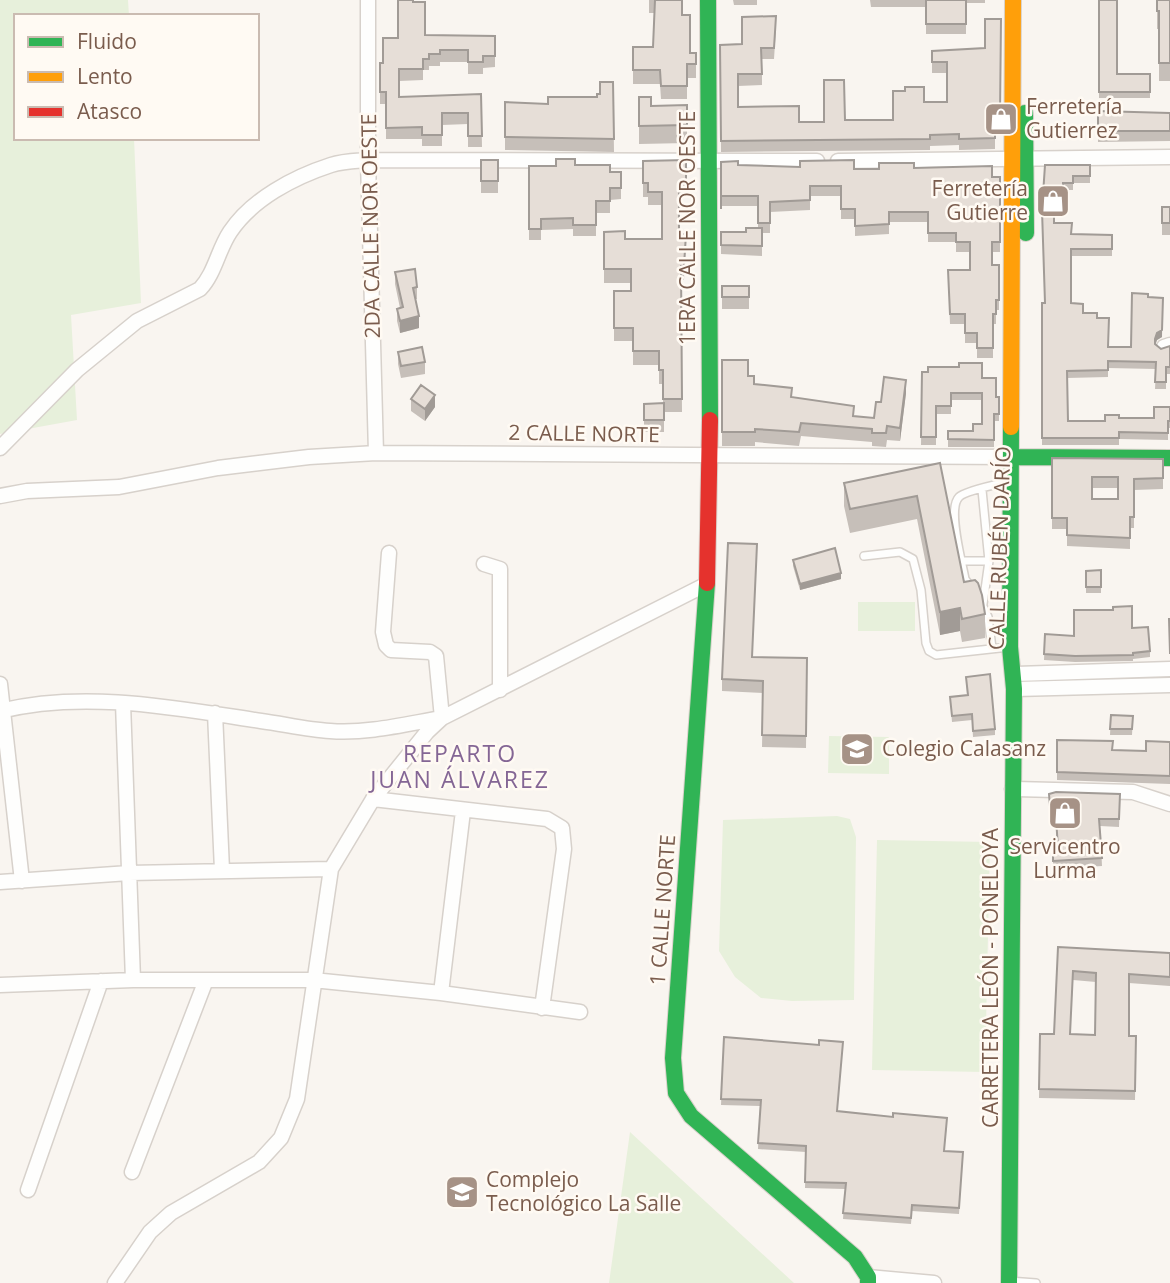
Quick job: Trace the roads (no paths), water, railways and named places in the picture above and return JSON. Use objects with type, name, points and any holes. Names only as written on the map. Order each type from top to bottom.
[{"type":"street","name":"2DA CALLE NOR OESTE","points":[[369,0],[369,160],[376,453]]},
{"type":"street","name":"1ERA CALLE NOR OESTE","points":[[708,0],[710,456]]},
{"type":"street","name":"CALLE RUBÉN DARÍO","points":[[1013,0],[1019,158]]},
{"type":"street","name":"CALLE RUBÉN DARÍO","points":[[1014,682],[1021,649],[1018,348],[1023,0]]},
{"type":"street","points":[[0,449],[77,370],[137,321],[200,289],[207,281],[229,233],[250,208],[290,183],[333,164],[369,160],[709,162],[1170,157]]},
{"type":"street","name":"2 CALLE NORTE","points":[[0,496],[27,491],[119,487],[218,468],[309,457],[376,453],[1170,458]]},
{"type":"street","name":"1 CALLE NORTE","points":[[710,456],[707,584],[673,1058],[676,1093],[691,1116],[855,1257],[868,1280]]},
{"type":"street","name":"CALLE RUBÉN DARÍO","points":[[1014,682],[1010,647],[1012,481],[1018,457]]},
{"type":"street","points":[[389,553],[383,632],[386,645],[391,650],[430,652],[436,656],[442,718]]},
{"type":"street","points":[[484,564],[500,569],[500,690]]},
{"type":"street","points":[[115,1283],[150,1232],[171,1213],[260,1162],[281,1138],[297,1099],[331,869],[373,799],[427,732],[442,718],[707,584]]},
{"type":"street","points":[[1014,682],[1170,670]]},
{"type":"street","points":[[1014,682],[1170,685]]},
{"type":"street","name":"CARRETERA LEÓN - PONELOYA","points":[[1008,1282],[1014,682]]},
{"type":"street","points":[[0,684],[22,881]]},
{"type":"street","points":[[2,711],[49,701],[123,703],[215,713],[330,731],[358,730],[442,718]]},
{"type":"street","points":[[123,703],[133,980]]},
{"type":"street","points":[[215,713],[222,870]]},
{"type":"street","points":[[1012,789],[1133,792],[1170,804]]},
{"type":"street","points":[[373,799],[547,819],[562,828],[564,849],[542,1008]]},
{"type":"street","points":[[441,993],[463,811]]},
{"type":"street","points":[[0,882],[129,873],[331,869]]},
{"type":"street","points":[[0,985],[133,980],[313,980],[441,993],[580,1012]]},
{"type":"street","points":[[132,1172],[206,980]]},
{"type":"street","points":[[28,1190],[102,981]]},
{"type":"street","points":[[868,1280],[934,1283]]},
{"type":"lane","points":[[992,648],[988,617],[983,604],[965,579],[953,510],[958,498],[964,494],[1012,481]]},
{"type":"lane","points":[[982,490],[989,561],[983,604]]},
{"type":"lane","points":[[864,556],[900,552],[912,559],[921,590],[926,643],[929,650],[936,655],[1010,647]]},
{"type":"lane","points":[[961,561],[989,561]]},
{"type":"lane","points":[[1008,1282],[1036,1283]]},
{"type":"place","name":"Ferretería Gutierrez","points":[[1001,119]]},
{"type":"place","name":"Ferretería Gutierre","points":[[1053,201]]},
{"type":"place","name":"Colegio Calasanz","points":[[857,749]]},
{"type":"place","name":"Servicentro Lurma","points":[[1065,813]]},
{"type":"place","name":"Complejo Tecnológico La Salle","points":[[462,1192]]},
{"type":"district","name":"REPARTO JUAN ÁLVAREZ","points":[[460,767]]}]
